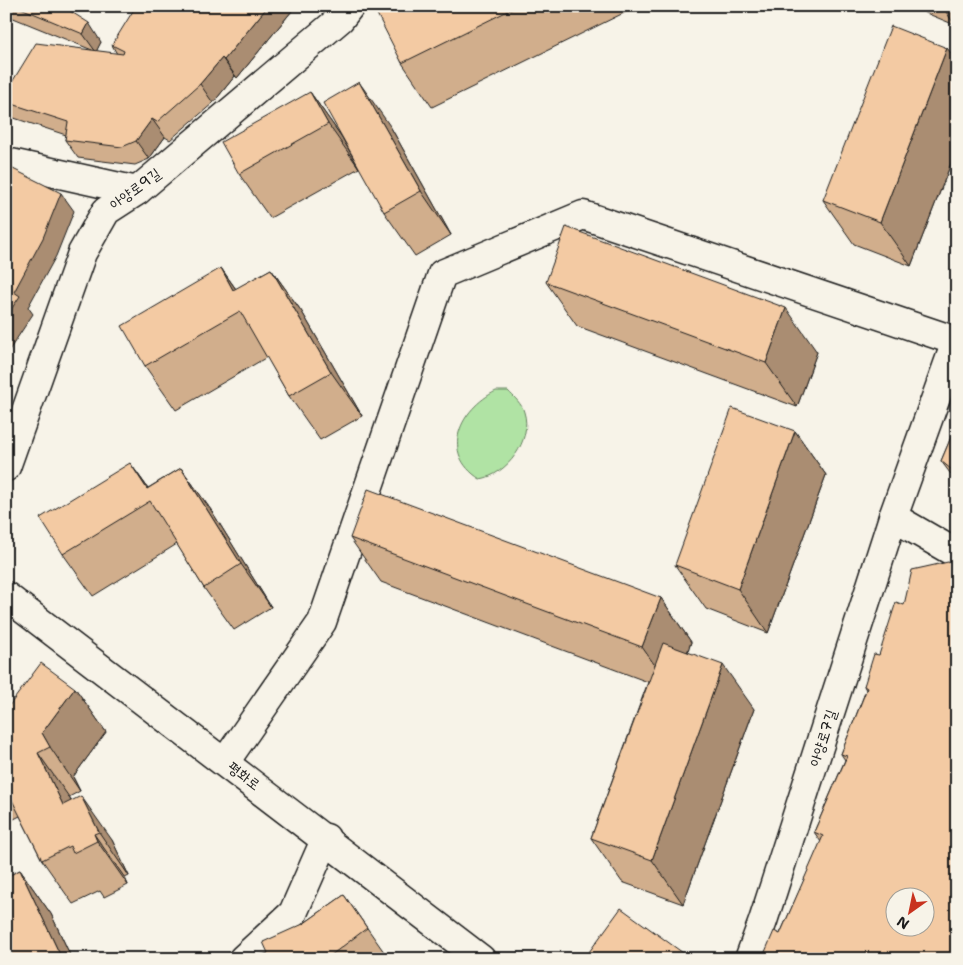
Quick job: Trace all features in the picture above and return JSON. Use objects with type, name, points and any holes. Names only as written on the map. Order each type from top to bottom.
[{"type":"street","name":"아양로9길","points":[[6,467],[82,253],[106,210],[137,191],[340,19],[350,6]]},
{"type":"street","points":[[6,162],[137,191]]},
{"type":"street","points":[[225,762],[322,622],[442,274],[583,215],[956,340]]},
{"type":"street","name":"아양로7길","points":[[749,959],[769,903],[893,517],[956,340]]},
{"type":"street","points":[[893,517],[957,554]]},
{"type":"street","name":"평화로","points":[[6,596],[326,838],[480,959]]},
{"type":"street","points":[[243,959],[293,913],[326,838]]},
{"type":"green space","points":[[496,391],[508,391],[522,406],[526,423],[525,434],[516,454],[500,471],[480,479],[467,468],[460,457],[459,432],[464,420],[473,409],[483,399]]},
{"type":"building","points":[[16,6],[62,6],[89,23],[83,34]]},
{"type":"building","points":[[136,6],[268,6],[224,60],[222,58],[200,84],[157,122],[152,119],[136,141],[122,147],[65,140],[68,122],[6,102],[6,92],[36,43],[123,54],[124,51],[112,45]]},
{"type":"building","points":[[378,6],[518,6],[402,63],[374,8]]},
{"type":"building","points":[[891,26],[947,48],[880,222],[823,200]]},
{"type":"building","points":[[359,82],[421,191],[384,212],[323,103]]},
{"type":"building","points":[[310,92],[328,124],[239,174],[221,142]]},
{"type":"building","points":[[6,167],[61,193],[43,238],[14,292],[20,296],[6,317]]},
{"type":"building","points":[[566,227],[786,308],[766,363],[546,282]]},
{"type":"building","points":[[221,268],[233,290],[271,269],[331,372],[289,396],[240,311],[145,366],[122,326]]},
{"type":"building","points":[[732,408],[795,431],[738,589],[675,565]]},
{"type":"building","points":[[957,423],[957,474],[941,461]]},
{"type":"building","points":[[130,463],[147,489],[181,468],[241,564],[204,588],[150,501],[63,554],[40,518]]},
{"type":"building","points":[[368,489],[661,598],[642,647],[350,538]]},
{"type":"building","points":[[957,489],[957,501],[954,494]]},
{"type":"building","points":[[948,562],[957,566],[957,959],[762,959],[774,931],[780,934],[823,836],[814,832],[847,756],[841,754],[867,688],[864,686],[874,654],[879,655],[896,602],[904,605],[912,570]]},
{"type":"building","points":[[663,643],[723,665],[652,860],[591,838]]},
{"type":"building","points":[[41,663],[75,688],[42,733],[50,747],[38,753],[63,805],[81,796],[99,832],[94,834],[97,841],[73,853],[70,846],[42,860],[6,788],[6,710]]},
{"type":"building","points":[[20,870],[62,959],[14,959],[6,944],[6,877]]},
{"type":"building","points":[[344,895],[367,928],[330,956],[331,959],[257,959],[256,957],[268,953],[263,942],[303,924]]},
{"type":"building","points":[[621,908],[690,958],[584,959]]}]
